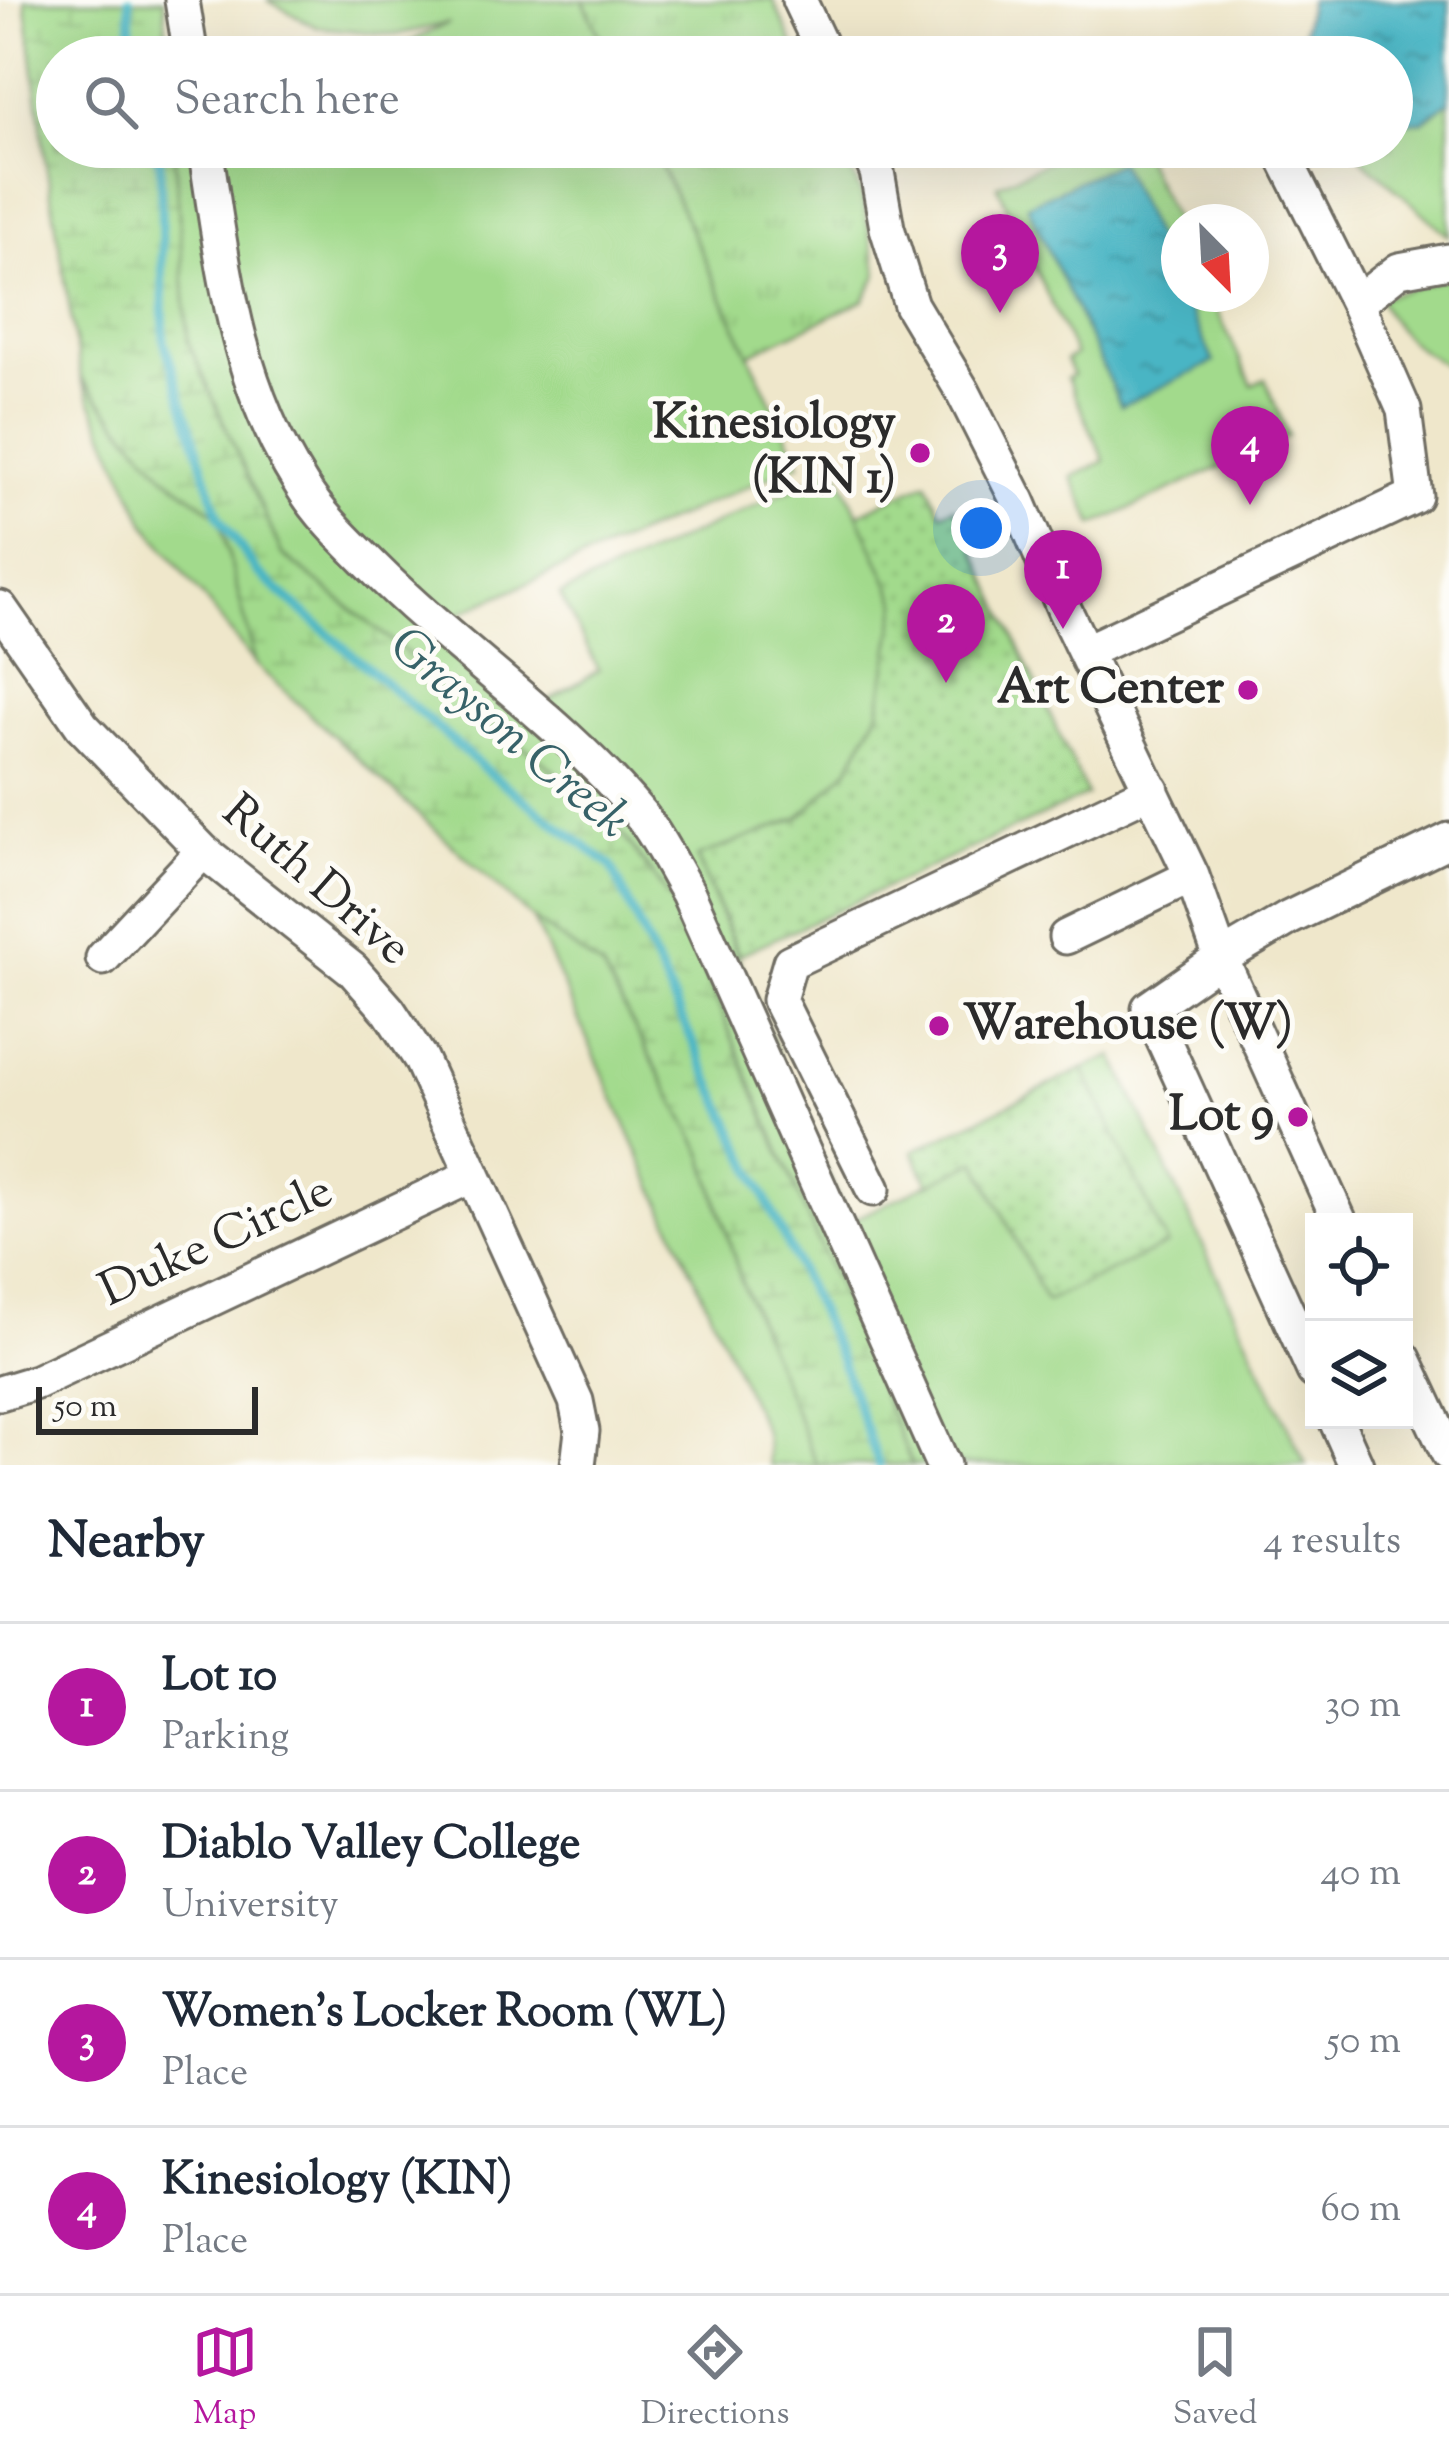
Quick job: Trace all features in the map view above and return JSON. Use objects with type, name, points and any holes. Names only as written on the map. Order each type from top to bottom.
[{"type":"street","points":[[182,0],[188,36]]},
{"type":"street","points":[[799,0],[816,36]]},
{"type":"street","points":[[209,168],[235,332],[264,413],[302,486],[333,527],[425,619],[581,752],[643,818],[688,893],[943,1465]]},
{"type":"street","points":[[875,168],[886,228],[910,305],[1010,482],[1192,876],[1221,958],[1336,1213]]},
{"type":"street","points":[[1085,652],[1415,496],[1404,410],[1290,168]]},
{"type":"street","points":[[1357,303],[1399,269],[1449,261]]},
{"type":"street","name":"Ruth Drive","points":[[0,608],[82,726],[202,851],[352,969],[389,1011],[420,1058],[576,1402],[582,1431],[578,1465]]},
{"type":"street","points":[[873,1189],[779,1000],[790,962],[1152,790]]},
{"type":"street","points":[[1305,1352],[1149,1008],[1289,918],[1449,840]]},
{"type":"street","points":[[104,958],[202,851]]},
{"type":"street","points":[[1066,937],[1192,876]]},
{"type":"street","name":"Duke Circle","points":[[0,1394],[35,1382],[473,1175]]},
{"type":"street","points":[[1413,1378],[1448,1452],[1421,1465]]},
{"type":"street","points":[[1340,1429],[1357,1465]]},
{"type":"green space","points":[[25,0],[164,0],[167,36],[36,36],[36,87]]},
{"type":"green space","points":[[267,0],[583,0],[600,36],[421,36],[449,23],[396,35],[316,27]]},
{"type":"green space","points":[[583,0],[773,0],[789,36],[600,36]]},
{"type":"green space","points":[[1449,101],[1449,236],[1373,168],[1413,168],[1413,122],[1423,121]]},
{"type":"green space","points":[[47,168],[176,168],[188,342],[282,554],[605,811],[678,910],[912,1465],[817,1465],[741,1280],[703,1153],[602,968],[533,919],[256,665],[219,516],[165,476],[81,378]]},
{"type":"green space","points":[[176,168],[662,168],[800,463],[458,614],[541,705],[599,670],[560,595],[837,468],[898,603],[879,711],[849,768],[799,818],[697,858],[848,1222],[977,1160],[1166,1243],[1083,1069],[1114,1056],[1306,1465],[912,1465],[678,909],[605,811],[282,554],[188,342]]},
{"type":"green space","points":[[662,168],[850,168],[861,193],[878,274],[864,300],[749,354]]},
{"type":"green space","points":[[1034,168],[1149,168],[1166,204],[1161,204],[1161,312],[1218,312],[1252,385],[1265,379],[1288,436],[1094,525],[1072,477],[1105,461],[1067,378],[1073,375],[1066,360],[1075,355],[997,185]]},
{"type":"green space","points":[[1449,277],[1449,367],[1407,338],[1379,298]]},
{"type":"green space","points":[[81,379],[165,476],[219,516],[256,665],[146,524]]},
{"type":"green space","points":[[927,482],[941,513],[955,507],[1087,795],[739,955],[697,857],[799,818],[849,768],[879,711],[898,603],[858,514]]},
{"type":"green space","points":[[533,919],[602,968],[703,1153],[741,1280],[817,1465],[769,1465],[765,1433]]},
{"type":"green space","points":[[1083,1069],[1167,1244],[1046,1302],[977,1161],[929,1184],[913,1151]]},
{"type":"water","points":[[1309,0],[1449,0],[1449,101],[1423,121],[1413,122],[1413,36],[1302,36]]},
{"type":"water","points":[[1106,168],[1122,168],[1161,250],[1161,312],[1190,312],[1214,362],[1121,406],[1027,205]]},
{"type":"waterway","name":"Grayson Creek","points":[[129,0],[132,36]]},
{"type":"waterway","name":"Grayson Creek","points":[[160,168],[164,341],[219,516],[257,572],[488,772],[611,866],[840,1358],[879,1465]]},
{"type":"place","name":"Women's Locker Room (WL)","points":[[1000,313]]},
{"type":"place","name":"Kinesiology (KIN 1)","points":[[920,453]]},
{"type":"place","name":"Kinesiology (KIN)","points":[[1250,505]]},
{"type":"place","name":"Lot 10","points":[[1063,629]]},
{"type":"place","name":"Diablo Valley College","points":[[946,683]]},
{"type":"place","name":"Art Center","points":[[1248,690]]},
{"type":"place","name":"Warehouse (W)","points":[[939,1026]]},
{"type":"place","name":"Lot 9","points":[[1298,1117]]}]
